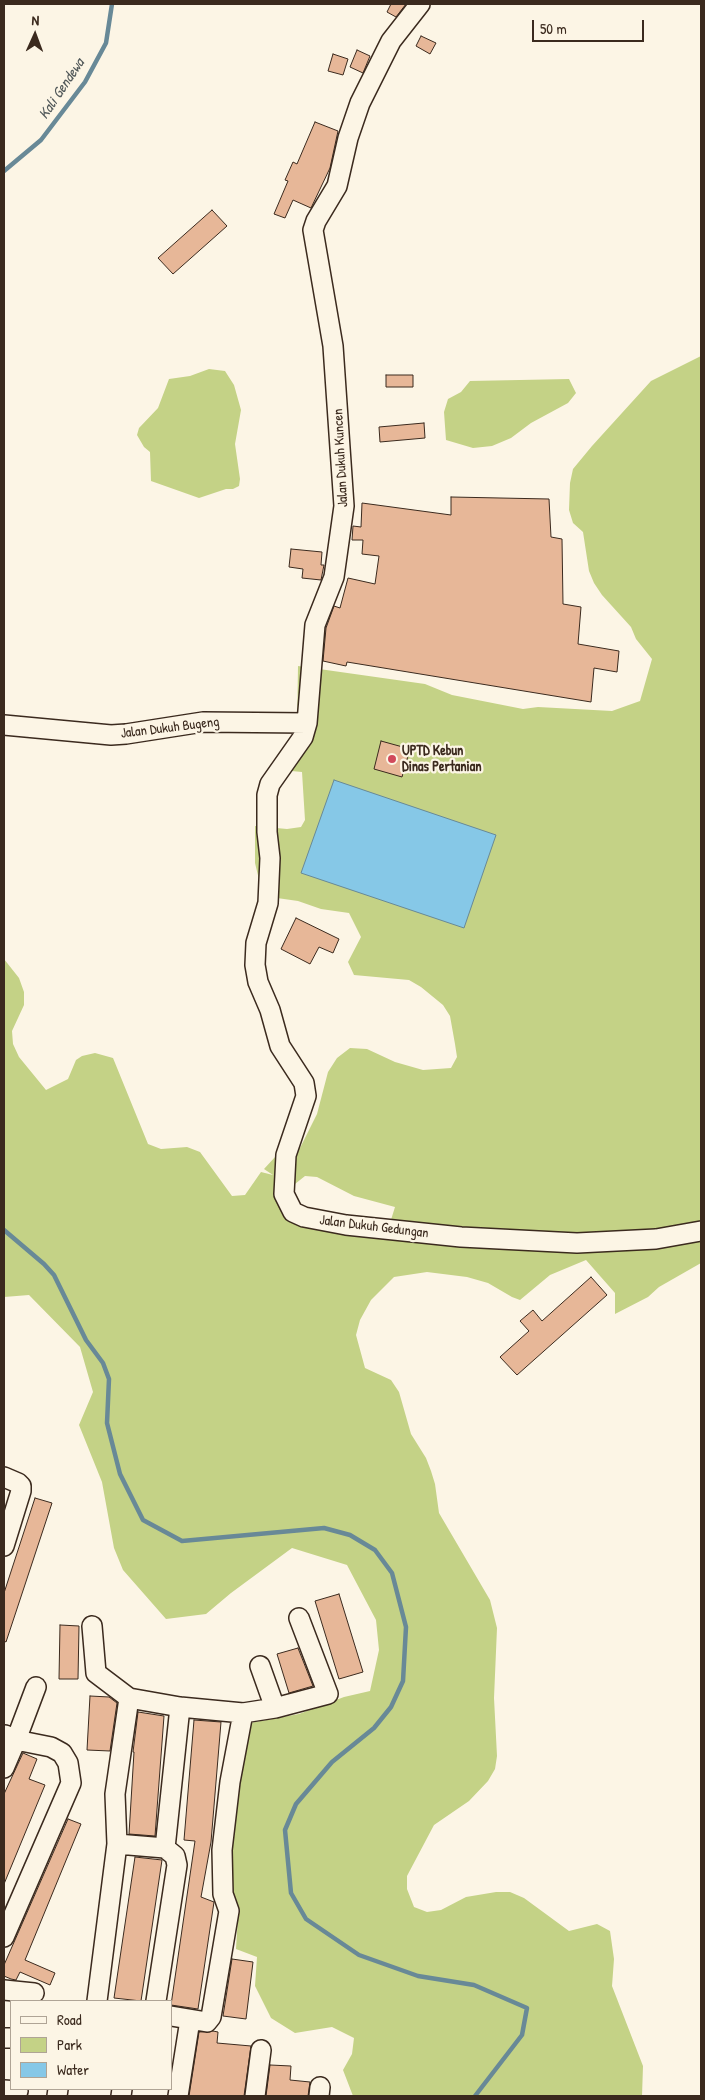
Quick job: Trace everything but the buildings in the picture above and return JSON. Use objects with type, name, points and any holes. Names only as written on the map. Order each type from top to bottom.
[{"type":"street","name":"Jalan Dukuh Kuncen","points":[[258,982],[256,943],[268,903],[270,858],[267,832],[267,795],[270,784],[303,737],[307,723],[315,624],[334,577],[344,506],[333,346],[313,230],[337,186],[348,138],[360,102],[391,41],[420,4]]},
{"type":"street","name":"Jalan Dukuh Bugeng","points":[[4,725],[111,735],[202,722],[307,723]]},
{"type":"street","name":"Jalan Dukuh Gedungan","points":[[258,982],[270,1010],[280,1046],[304,1083],[306,1090],[304,1105],[285,1160],[284,1194],[293,1212],[304,1217],[346,1225],[461,1237],[577,1243],[656,1239],[701,1231]]},
{"type":"street","points":[[4,1477],[21,1486],[4,1546]]},
{"type":"street","points":[[92,1626],[96,1673],[129,1698],[180,1707],[243,1713],[276,1708],[328,1694],[299,1618]]},
{"type":"street","points":[[260,1666],[276,1708]]},
{"type":"street","points":[[4,1768],[10,1737],[36,1687]]},
{"type":"street","points":[[97,2000],[117,1844],[115,1794],[129,1698]]},
{"type":"street","points":[[165,1848],[180,1707]]},
{"type":"street","points":[[178,2096],[180,2018],[207,2022],[212,2017],[229,1911],[223,1894],[222,1850],[230,1782],[243,1713]]},
{"type":"street","points":[[4,1937],[70,1783],[68,1763],[62,1753],[51,1747],[10,1737]]},
{"type":"street","points":[[117,1844],[165,1848],[175,1856],[177,1865],[156,2000]]},
{"type":"street","points":[[4,1990],[34,1993]]},
{"type":"street","points":[[255,2096],[261,2050]]},
{"type":"green space","points":[[701,356],[701,1263],[659,1287],[648,1297],[615,1314],[615,1293],[586,1260],[550,1275],[520,1300],[488,1283],[467,1277],[427,1272],[394,1277],[371,1300],[360,1320],[356,1335],[365,1368],[391,1380],[399,1392],[411,1434],[426,1458],[431,1471],[439,1513],[490,1600],[497,1628],[494,1698],[497,1756],[495,1769],[488,1781],[469,1801],[434,1825],[407,1876],[407,1889],[414,1907],[427,1912],[441,1910],[466,1897],[496,1892],[510,1892],[524,1898],[569,1931],[597,1924],[610,1931],[614,1959],[612,1986],[643,2066],[642,2096],[353,2096],[343,2070],[352,2054],[354,2038],[332,2027],[295,2033],[271,2018],[255,1986],[257,1957],[236,1949],[238,1915],[229,1873],[245,1746],[250,1723],[299,1714],[344,1697],[370,1691],[379,1650],[376,1620],[347,1565],[292,1548],[206,1614],[166,1619],[123,1570],[114,1548],[102,1482],[79,1425],[93,1392],[80,1347],[29,1295],[4,1297],[4,959],[19,978],[24,992],[24,1005],[12,1031],[13,1044],[19,1057],[46,1090],[68,1079],[76,1060],[82,1056],[95,1053],[113,1058],[148,1144],[161,1149],[187,1147],[200,1152],[232,1196],[245,1195],[261,1172],[273,1175],[264,1169],[275,1157],[300,1148],[317,1114],[328,1072],[337,1058],[350,1048],[367,1049],[395,1062],[423,1070],[451,1068],[457,1057],[450,1016],[443,1005],[409,980],[354,975],[348,962],[361,937],[349,913],[321,909],[298,901],[263,896],[255,863],[255,826],[287,829],[301,827],[305,820],[302,772],[270,769],[297,732],[298,666],[425,684],[452,695],[523,709],[538,707],[612,711],[640,701],[652,659],[636,639],[631,627],[602,595],[594,583],[589,571],[583,532],[573,523],[569,510],[570,483],[573,469],[651,381]],"holes":[[[305,1176],[317,1177],[354,1196],[395,1207],[385,1239],[330,1231],[280,1196]]]},
{"type":"green space","points":[[209,369],[225,371],[234,385],[241,410],[235,444],[240,479],[239,486],[233,489],[226,489],[199,498],[151,481],[150,452],[144,447],[137,435],[139,428],[158,408],[169,379],[190,376]]},
{"type":"green space","points":[[569,379],[576,393],[568,403],[531,423],[511,438],[492,446],[473,448],[446,440],[444,412],[448,399],[461,392],[470,381]]},
{"type":"water","points":[[334,780],[496,835],[464,928],[301,873]]},
{"type":"waterway","name":"Kali Gendewa","points":[[4,171],[41,140],[85,82],[106,43],[112,4]]},
{"type":"waterway","points":[[4,1230],[54,1275],[86,1340],[103,1363],[109,1379],[107,1423],[120,1474],[143,1520],[182,1541],[324,1528],[350,1535],[375,1550],[392,1573],[406,1627],[403,1681],[391,1707],[374,1728],[332,1762],[296,1804],[285,1830],[291,1893],[306,1919],[359,1955],[418,1976],[474,1985],[527,2008],[522,2035],[475,2096]]},
{"type":"place","name":"UPTD Kebun Dinas Pertanian","points":[[392,759]]}]
